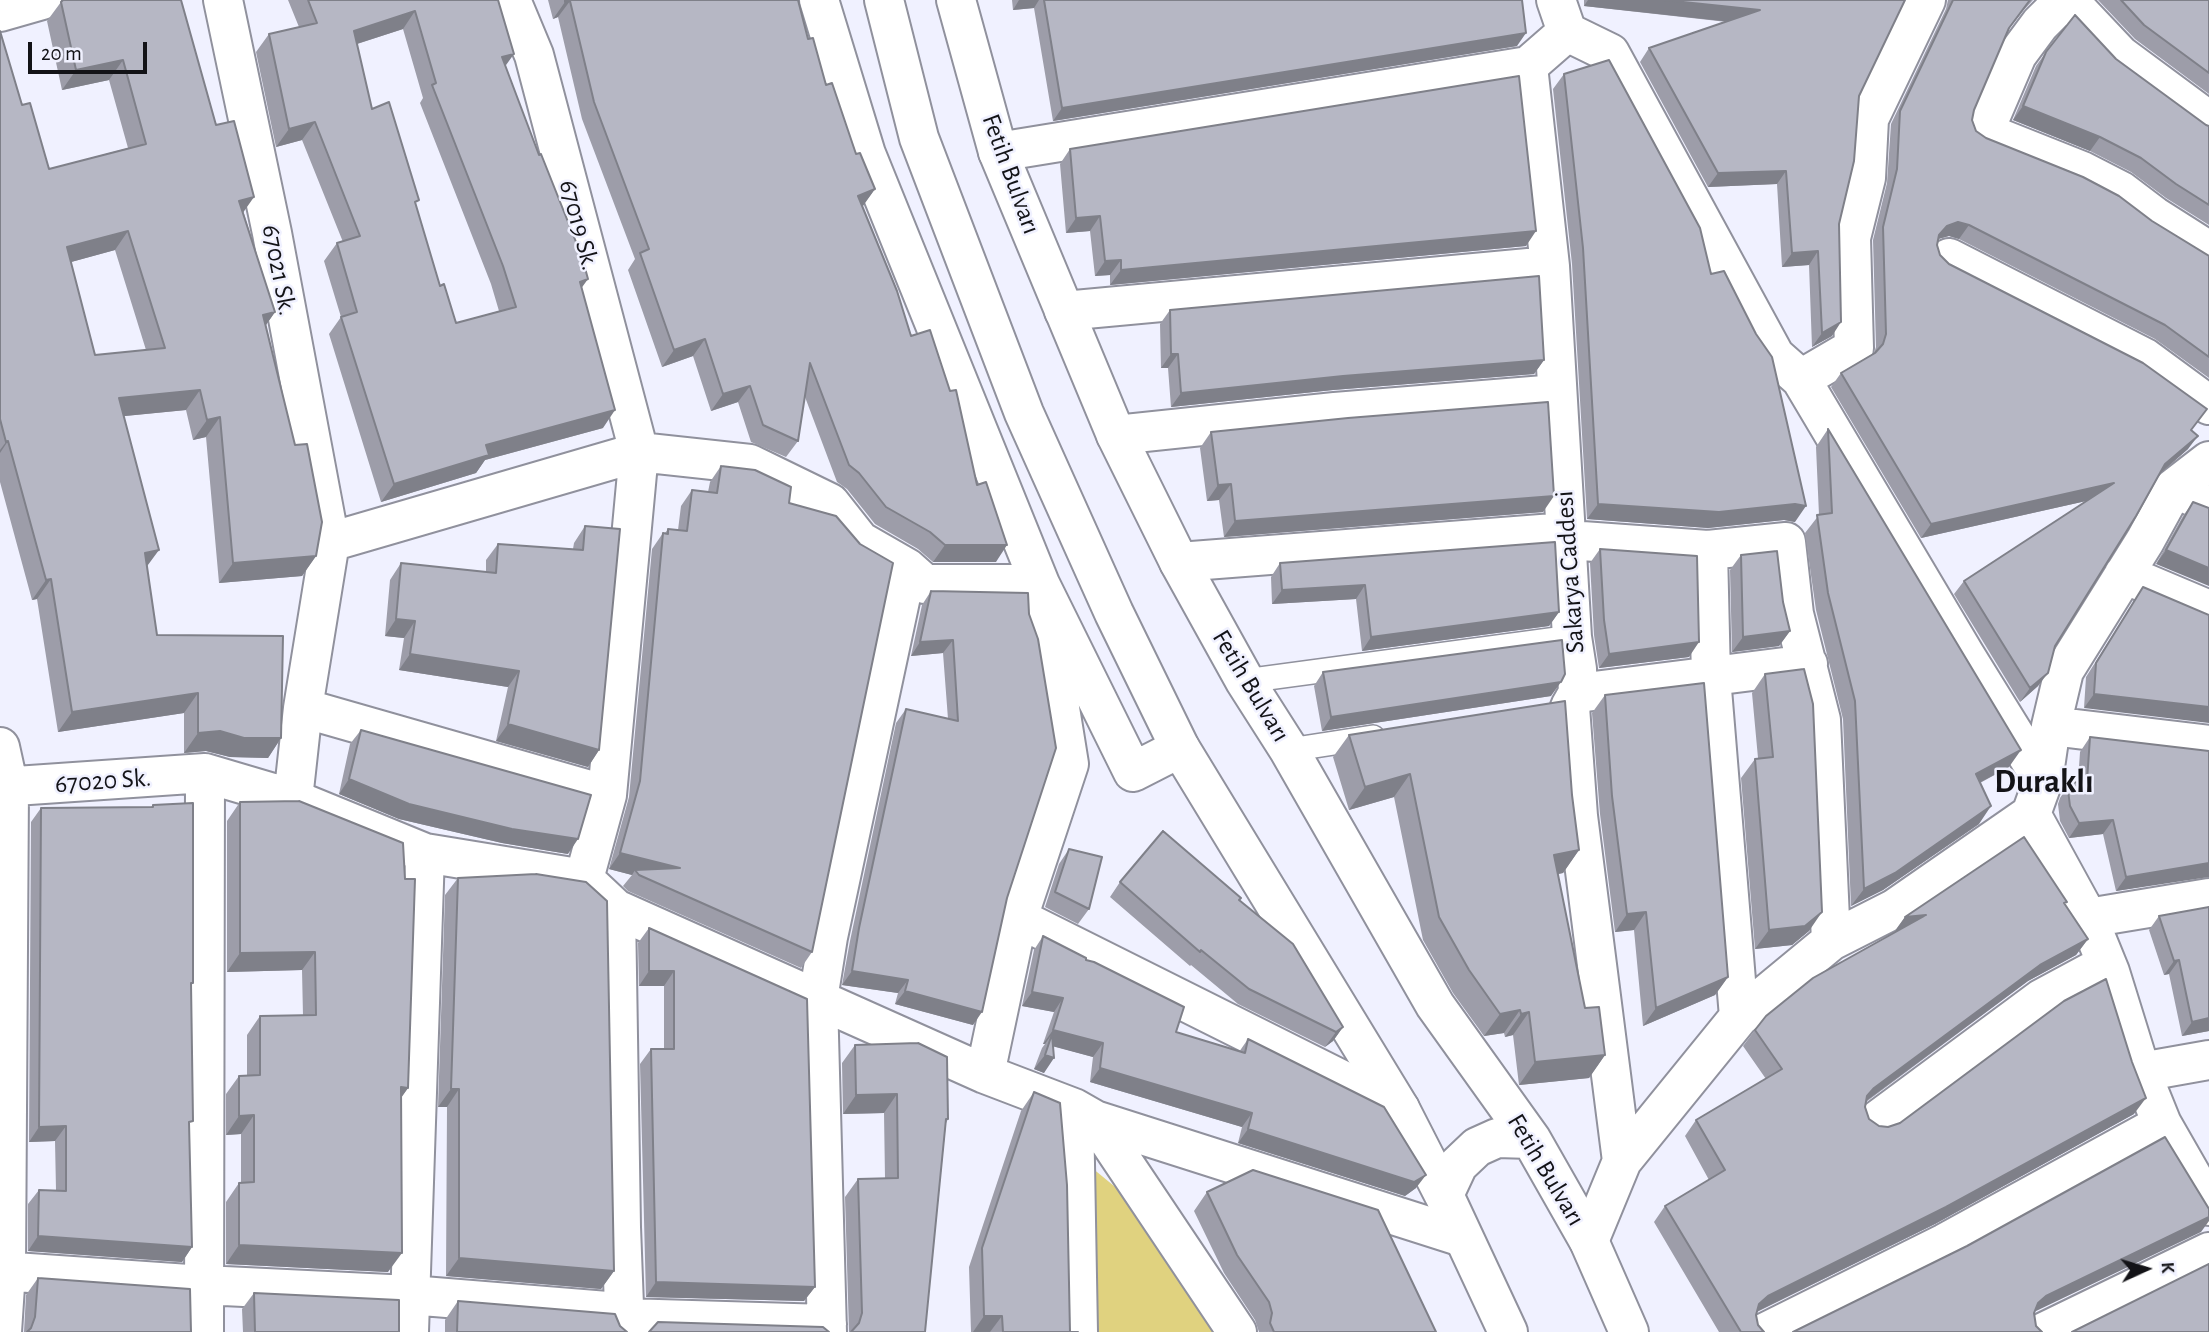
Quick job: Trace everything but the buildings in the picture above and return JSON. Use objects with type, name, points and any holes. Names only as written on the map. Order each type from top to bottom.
[{"type":"street","name":"67021 Sk.","points":[[223,0],[272,233],[330,542],[303,708],[293,799]]},
{"type":"street","name":"67019 Sk.","points":[[510,0],[534,55],[639,452]]},
{"type":"street","points":[[819,0],[866,154],[1040,583],[1133,772],[1181,748]]},
{"type":"street","points":[[884,0],[919,138],[1024,413],[1114,612],[1181,748],[1400,1109],[1444,1195],[1508,1332]]},
{"type":"street","name":"Fetih Bulvarı","points":[[956,0],[998,152],[1116,435],[1179,562],[1245,681],[1289,750],[1435,1005],[1531,1139],[1590,1241],[1629,1332]]},
{"type":"street","points":[[1801,379],[1854,348],[1851,238],[1866,178],[1869,119],[1926,0]]},
{"type":"street","points":[[2209,121],[2120,55],[2066,0],[2039,24],[2017,55],[1984,132],[2082,171],[2121,191],[2209,251]]},
{"type":"street","points":[[998,152],[1528,66],[1562,16],[1609,53],[1775,356],[1801,379],[1965,655],[2037,798],[2088,918],[2141,1072],[2162,1124],[2209,1206]]},
{"type":"street","name":"Sakarya Caddesi","points":[[1528,66],[1550,265],[1567,536],[1572,637],[1564,704],[1622,1161]]},
{"type":"street","points":[[1949,258],[2146,358],[2209,405]]},
{"type":"street","points":[[1064,311],[1550,265]]},
{"type":"street","points":[[1116,435],[1335,412],[1557,394]]},
{"type":"street","points":[[584,879],[607,795],[639,452]]},
{"type":"street","points":[[330,542],[639,452],[750,464],[830,503],[860,541],[907,568],[925,584],[1040,583]]},
{"type":"street","points":[[1590,1241],[1622,1161],[1739,1017],[1831,941],[1894,909],[2037,798],[2064,671],[2145,541],[2174,488],[2209,461]]},
{"type":"street","points":[[2174,488],[2209,504]]},
{"type":"street","points":[[1179,562],[1567,536],[1708,550],[1786,542],[1794,614],[1821,720],[1831,941]]},
{"type":"street","points":[[1708,550],[1711,677],[1739,1017]]},
{"type":"street","points":[[3,1271],[203,1285],[410,1314],[607,1311],[625,1325],[827,1328],[818,999],[828,937],[907,568]]},
{"type":"street","points":[[2124,574],[2209,610]]},
{"type":"street","points":[[985,1074],[1018,918],[1069,764],[1040,583]]},
{"type":"street","points":[[1564,704],[1711,677],[1808,664]]},
{"type":"street","points":[[303,708],[607,795]]},
{"type":"street","points":[[2051,726],[2209,745]]},
{"type":"street","points":[[0,747],[5,787],[2,1332]]},
{"type":"street","points":[[204,1332],[205,773],[293,799],[425,853],[584,879],[616,909],[985,1074],[1085,1114],[1462,1237]]},
{"type":"street","name":"67020 Sk.","points":[[5,787],[205,773]]},
{"type":"street","points":[[410,1314],[425,853]]},
{"type":"street","points":[[2088,918],[2209,898]]},
{"type":"street","points":[[616,909],[625,1325]]},
{"type":"street","points":[[1018,918],[1400,1109]]},
{"type":"street","points":[[1875,1122],[2041,999],[2106,964]]},
{"type":"street","points":[[2141,1072],[2209,1060]]},
{"type":"street","points":[[1078,1332],[1085,1114]]},
{"type":"street","points":[[1085,1114],[1237,1332]]},
{"type":"street","points":[[1766,1332],[1945,1243],[2162,1124]]},
{"type":"street","points":[[1444,1195],[1458,1165],[1477,1147],[1497,1138],[1531,1139]]},
{"type":"street","points":[[2043,1332],[2209,1252]]},
{"type":"lane","points":[[1245,681],[1572,637]]},
{"type":"lane","points":[[1289,750],[1399,733]]},
{"type":"shaded area","points":[[1080,1158],[1142,1209],[1220,1332],[1096,1332]]},
{"type":"district","name":"Duraklı","points":[[2044,782]]}]
